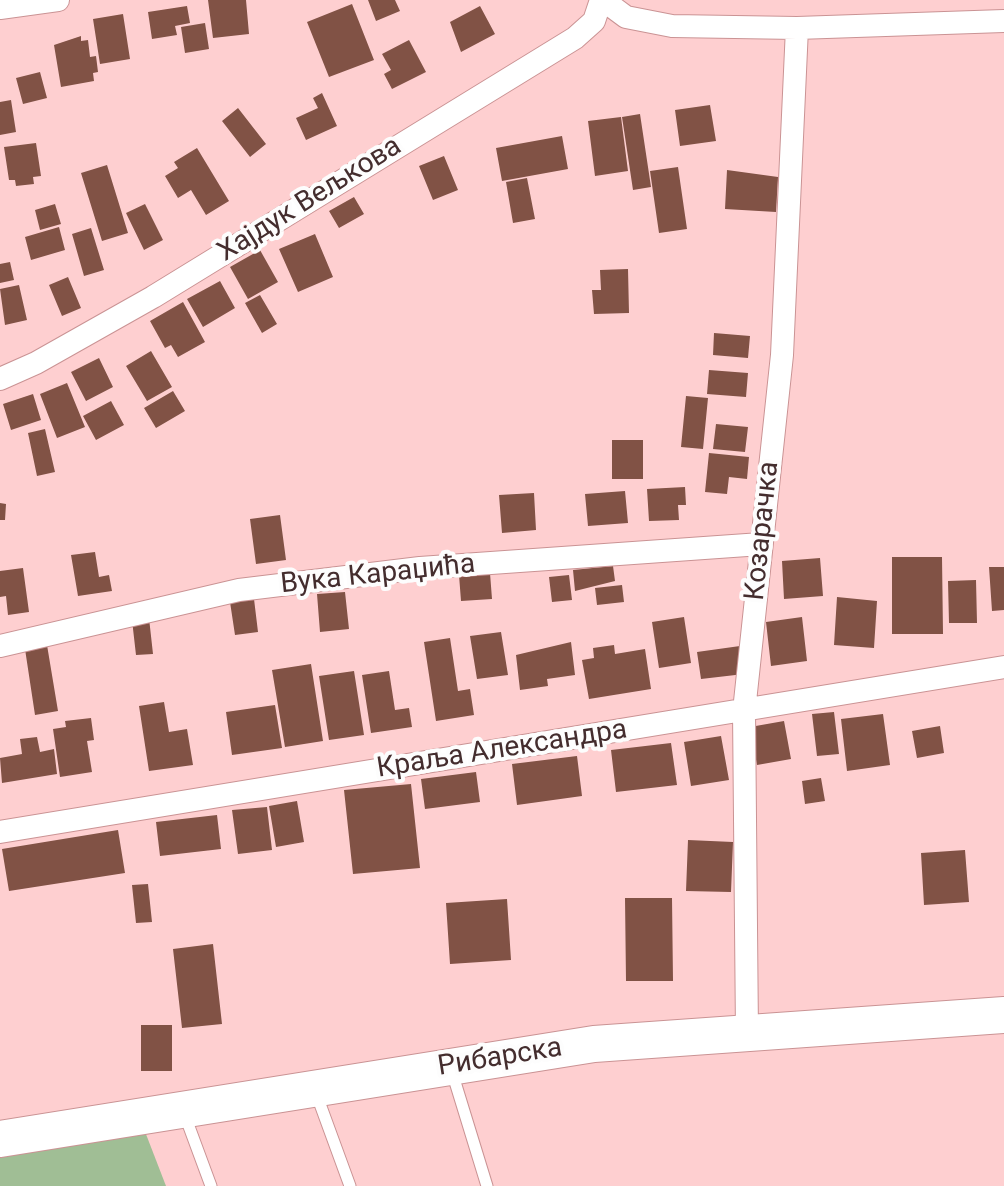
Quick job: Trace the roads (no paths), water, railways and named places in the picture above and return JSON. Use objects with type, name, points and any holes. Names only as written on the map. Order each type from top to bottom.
[{"type":"main road","name":"Рибарска","points":[[0,1139],[594,1044],[1004,1015]]},
{"type":"street","points":[[0,8],[58,0]]},
{"type":"street","name":"Хајдук Вељкова","points":[[0,379],[36,363],[153,297],[575,38],[594,21],[602,0],[626,17],[651,23],[797,28],[1004,21]]},
{"type":"street","name":"Козарачка","points":[[747,1034],[744,711],[782,355],[797,28]]},
{"type":"street","name":"Вука Караџића","points":[[0,646],[239,590],[420,568],[761,544]]},
{"type":"street","name":"Краља Александра","points":[[0,832],[1004,667]]},
{"type":"lane","points":[[450,1065],[487,1186]]},
{"type":"lane","points":[[314,1089],[350,1186]]},
{"type":"lane","points":[[183,1108],[211,1186]]}]
